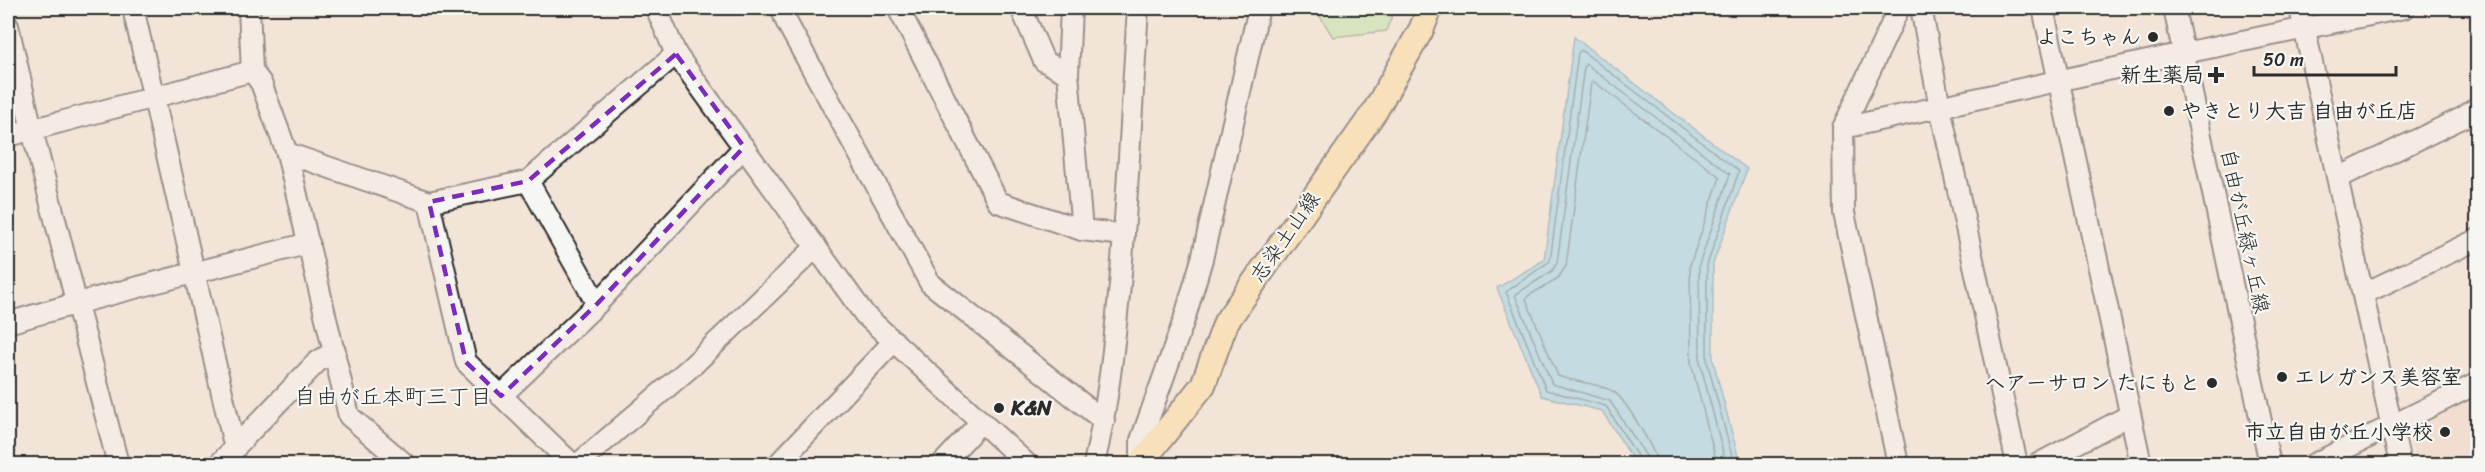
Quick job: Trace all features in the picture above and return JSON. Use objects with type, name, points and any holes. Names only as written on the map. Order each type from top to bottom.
[{"type":"main road","name":"志染土山線","points":[[1140,464],[1203,385],[1226,322],[1375,111],[1421,30],[1430,8]]},
{"type":"street","points":[[133,8],[235,449]]},
{"type":"street","points":[[249,8],[252,70],[261,83],[287,153],[349,416],[397,462]]},
{"type":"street","points":[[656,8],[676,54],[865,315],[1028,465]]},
{"type":"street","points":[[781,8],[787,23],[930,283],[1104,421]]},
{"type":"street","points":[[898,8],[998,202],[1082,230],[1124,234]]},
{"type":"street","points":[[1021,8],[1044,61],[1068,74]]},
{"type":"street","points":[[1071,8],[1068,74],[1082,230]]},
{"type":"street","points":[[1094,465],[1104,421],[1113,355],[1124,234],[1138,8]]},
{"type":"street","points":[[1140,464],[1141,440],[1184,320],[1202,259],[1259,8]]},
{"type":"street","points":[[1898,465],[1844,213],[1843,128],[1899,8]]},
{"type":"street","points":[[1921,8],[2017,465]]},
{"type":"street","points":[[2043,8],[2141,465]]},
{"type":"street","name":"自由が丘緑ヶ丘線","points":[[2174,8],[2270,465]]},
{"type":"street","points":[[2300,8],[2400,465]]},
{"type":"street","points":[[1843,128],[2184,53],[2404,8]]},
{"type":"street","points":[[8,26],[32,130],[118,465]]},
{"type":"street","points":[[287,153],[429,202],[528,181],[676,54]]},
{"type":"street","points":[[8,136],[252,70]]},
{"type":"street","points":[[2337,178],[2464,117],[2478,107]]},
{"type":"street","points":[[501,396],[597,304],[744,147]]},
{"type":"street","points":[[528,181],[597,304]]},
{"type":"street","points":[[429,202],[466,362],[572,465]]},
{"type":"street","points":[[2363,294],[2478,239]]},
{"type":"street","points":[[8,323],[76,303],[309,243]]},
{"type":"street","points":[[578,465],[692,366],[816,247]]},
{"type":"street","points":[[778,465],[894,341]]},
{"type":"street","points":[[219,465],[317,362],[335,351]]},
{"type":"street","points":[[2314,465],[2478,382]]},
{"type":"street","points":[[2038,465],[2130,415]]},
{"type":"street","points":[[942,465],[981,422]]},
{"type":"highlighted area","points":[[676,54],[744,147],[597,304],[501,396],[466,362],[429,202],[528,181]]},
{"type":"shaded area","name":"市立自由が丘小学校","points":[[2477,392],[2477,464],[2416,464],[2411,442],[2413,421]]},
{"type":"green space","points":[[1315,8],[1395,8],[1386,31],[1333,37]]},
{"type":"water","points":[[1574,37],[1747,169],[1713,264],[1713,360],[1740,464],[1636,464],[1602,411],[1542,396],[1497,288],[1544,260]]},
{"type":"place","name":"よこちゃん","points":[[2153,37]]},
{"type":"place","name":"新生薬局","points":[[2216,75]]},
{"type":"place","name":"やきとり大吉 自由が丘店","points":[[2169,111]]},
{"type":"place","name":"エレガンス美容室","points":[[2282,377]]},
{"type":"place","name":"ヘアーサロン たにもと","points":[[2212,383]]},
{"type":"place","name":"K&N","points":[[999,408]]},
{"type":"place","name":"市立自由が丘小学校","points":[[2445,432]]},
{"type":"district","name":"自由が丘本町三丁目","points":[[393,396]]}]
